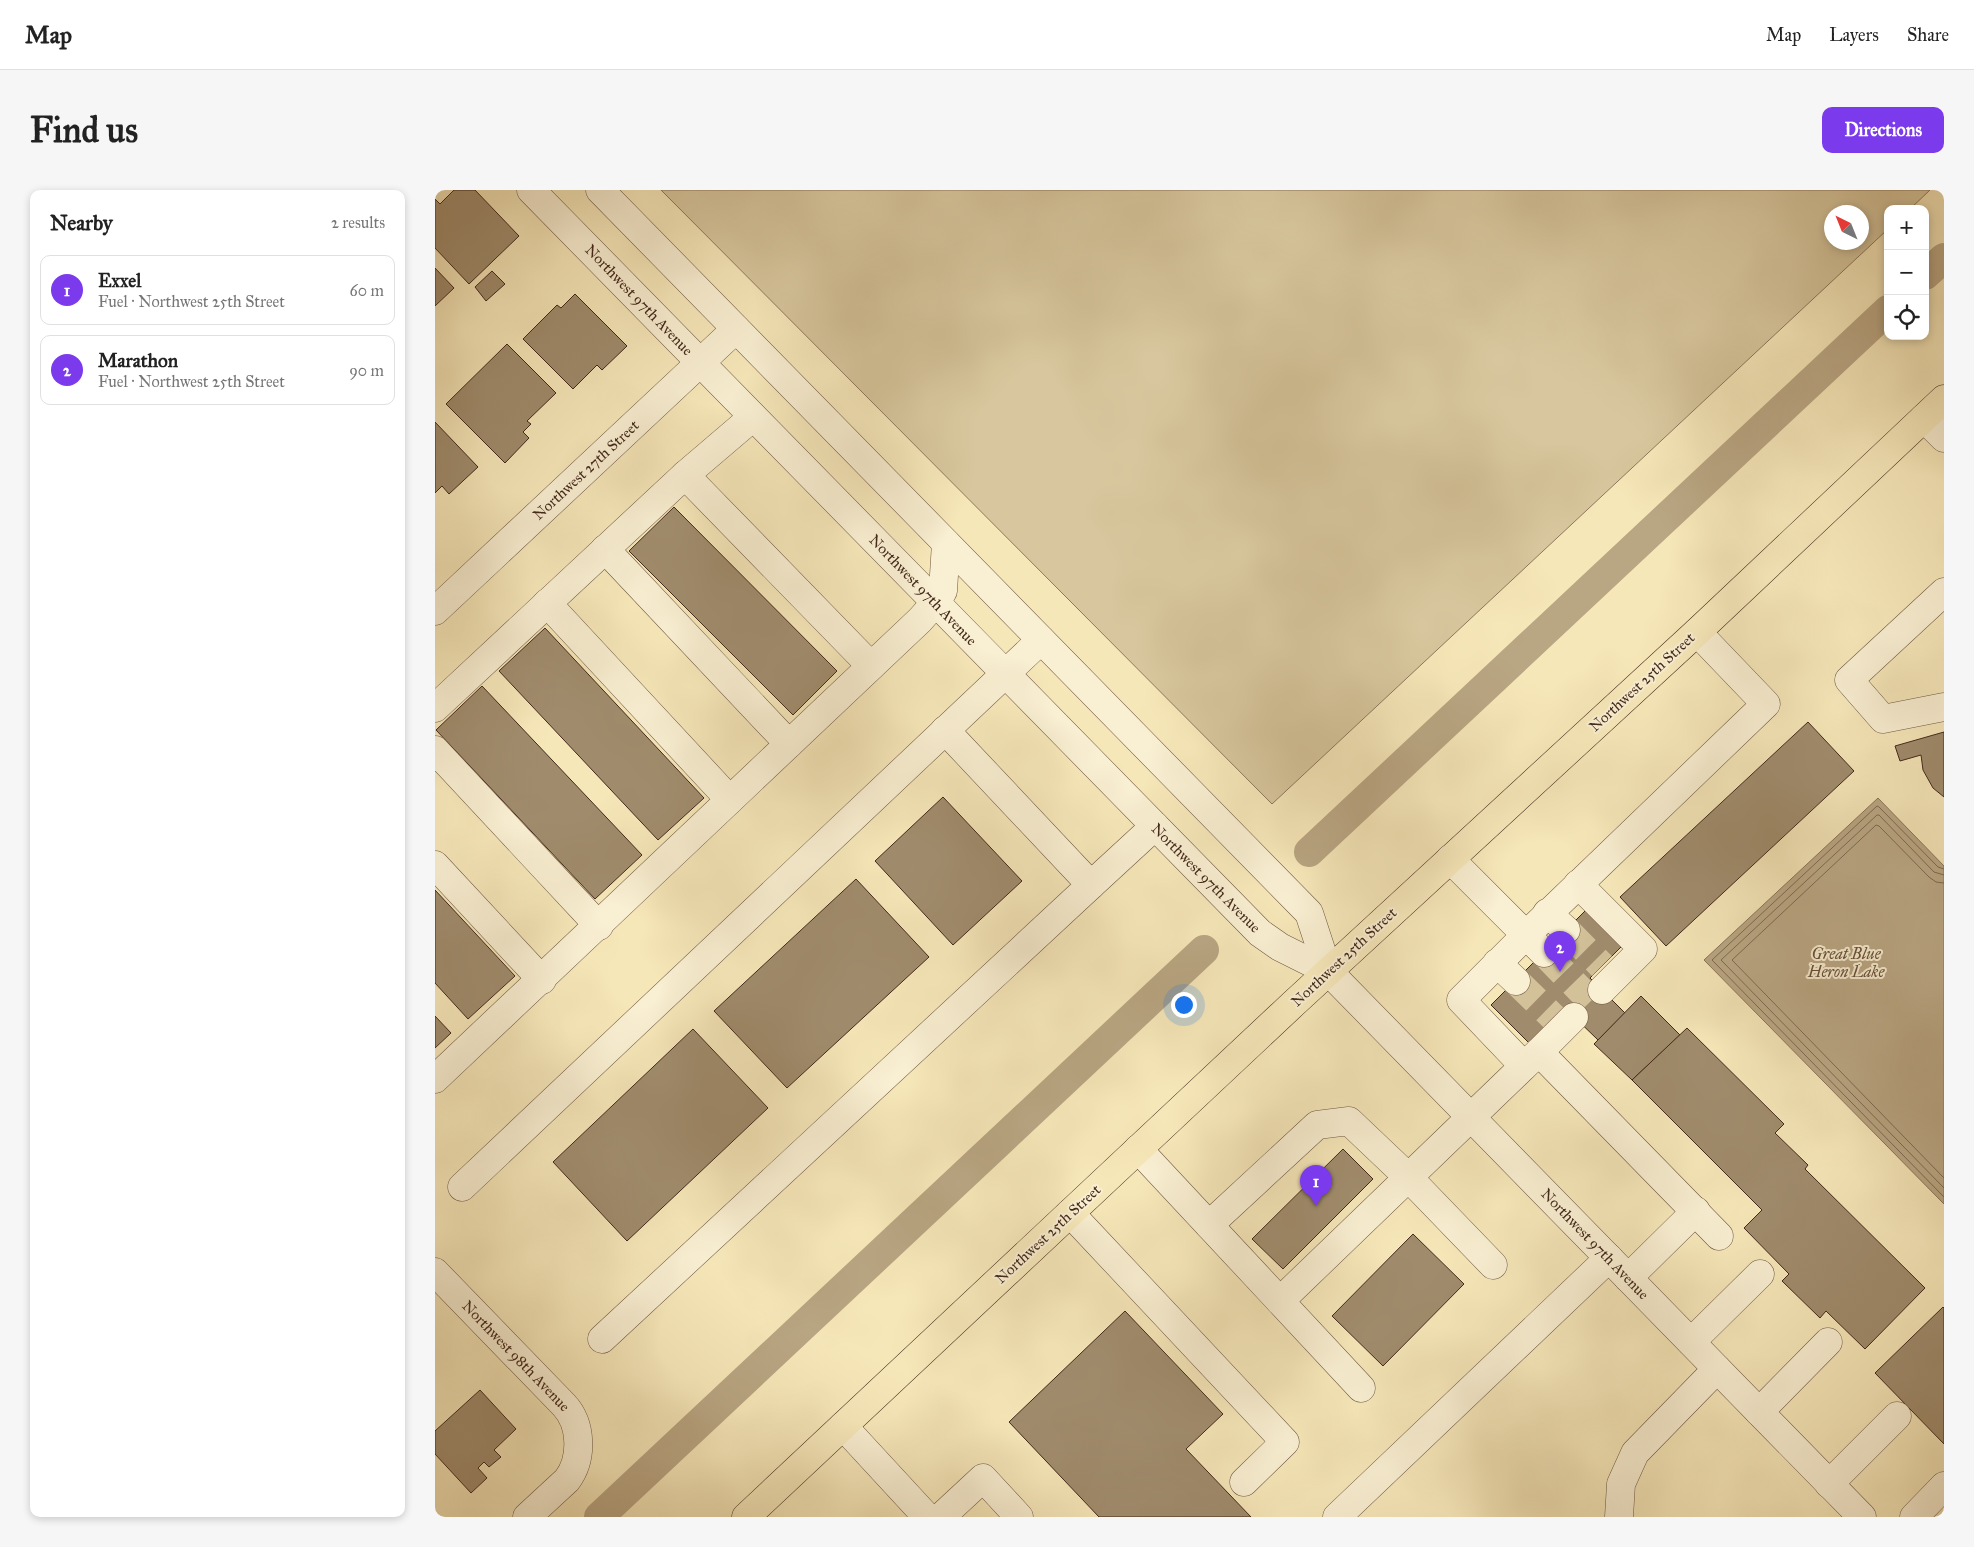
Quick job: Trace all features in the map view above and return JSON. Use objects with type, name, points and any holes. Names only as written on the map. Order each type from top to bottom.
[{"type":"main road","name":"Northwest 25th Street","points":[[746,1517],[1328,971],[1697,632],[1944,399]]},
{"type":"street","name":"Northwest 97th Avenue","points":[[531,190],[1260,933],[1280,946],[1328,971],[1862,1517]]},
{"type":"street","name":"Northwest 97th Avenue","points":[[599,190],[1309,913],[1328,971]]},
{"type":"street","name":"Northwest 27th Street","points":[[435,611],[736,329]]},
{"type":"street","points":[[435,708],[685,475],[753,417]]},
{"type":"street","points":[[1924,418],[1944,438]]},
{"type":"street","points":[[685,475],[871,666]]},
{"type":"street","points":[[435,1079],[599,926],[935,603],[943,591],[946,543]]},
{"type":"street","points":[[605,549],[789,744]]},
{"type":"street","points":[[1944,592],[1849,680],[1883,719],[1944,707]]},
{"type":"street","points":[[547,603],[731,800]]},
{"type":"street","points":[[1697,632],[1766,704],[1577,884],[1557,921],[1535,944],[1506,972],[1461,1000],[1531,1059],[1696,1211],[1719,1236]]},
{"type":"street","points":[[462,1187],[1041,640]]},
{"type":"street","points":[[945,730],[1091,885]]},
{"type":"street","points":[[435,750],[599,926]]},
{"type":"street","points":[[602,1339],[1155,826]]},
{"type":"street","points":[[1450,859],[1535,944]]},
{"type":"street","points":[[435,865],[542,980]]},
{"type":"street","points":[[1577,884],[1643,949],[1606,978]]},
{"type":"street","points":[[1279,1301],[1531,1059],[1564,1021]]},
{"type":"street","points":[[1209,1226],[1317,1125],[1349,1121],[1493,1265]]},
{"type":"street","points":[[1138,1149],[1361,1388]]},
{"type":"street","points":[[1629,1278],[1696,1211]]},
{"type":"street","points":[[1070,1213],[1285,1442],[1244,1482]]},
{"type":"street","points":[[1337,1517],[1609,1258]]},
{"type":"street","name":"Northwest 98th Avenue","points":[[435,1272],[570,1412],[577,1430],[577,1450],[574,1466],[569,1477],[527,1517]]},
{"type":"street","points":[[1691,1342],[1760,1274]]},
{"type":"street","points":[[1759,1412],[1828,1342]]},
{"type":"street","points":[[1619,1517],[1621,1484],[1635,1453],[1717,1369]]},
{"type":"street","points":[[1829,1484],[1897,1416]]},
{"type":"street","points":[[843,1426],[927,1517]]},
{"type":"street","points":[[941,1517],[983,1478],[1019,1517]]},
{"type":"street","points":[[1914,1517],[1944,1486]]},
{"type":"shaded area","points":[[661,190],[1930,190],[1914,205],[1884,205],[1884,233],[1869,247],[1869,205],[1824,205],[1824,250],[1866,250],[1272,804]]},
{"type":"water","name":"Great Blue Heron Lake","points":[[1878,798],[1944,866],[1944,1204],[1704,960]]},
{"type":"building","points":[[454,190],[475,190],[519,236],[469,284],[435,248],[435,199],[440,204]]},
{"type":"building","points":[[435,268],[454,288],[435,306]]},
{"type":"building","points":[[492,271],[505,284],[486,301],[475,287]]},
{"type":"building","points":[[575,294],[627,346],[602,370],[597,365],[573,389],[523,339],[557,305],[561,308]]},
{"type":"building","points":[[507,344],[556,393],[527,421],[531,424],[523,432],[529,438],[505,463],[446,404]]},
{"type":"building","points":[[435,422],[478,467],[449,494],[442,486],[435,493]]},
{"type":"building","points":[[674,507],[837,671],[793,715],[629,551]]},
{"type":"building","points":[[545,628],[704,798],[658,840],[499,671]]},
{"type":"building","points":[[482,686],[642,855],[595,899],[436,730]]},
{"type":"building","points":[[1808,722],[1854,771],[1666,946],[1620,897]]},
{"type":"building","points":[[1944,732],[1944,797],[1933,788],[1923,770],[1921,755],[1900,761],[1895,746]]},
{"type":"building","points":[[943,797],[1022,881],[953,945],[875,861]]},
{"type":"building","points":[[856,879],[929,957],[787,1088],[714,1011]]},
{"type":"building","points":[[435,890],[515,976],[468,1019],[435,983]]},
{"type":"building","points":[[1588,908],[1624,944],[1590,978],[1625,1013],[1598,1040],[1565,1008],[1530,1044],[1491,1005]]},
{"type":"building","points":[[1641,996],[1680,1035],[1632,1080],[1594,1044]]},
{"type":"building","points":[[435,1016],[451,1033],[435,1048]]},
{"type":"building","points":[[1687,1028],[1784,1124],[1775,1133],[1808,1165],[1805,1169],[1925,1288],[1865,1349],[1826,1311],[1820,1318],[1782,1281],[1789,1274],[1744,1228],[1762,1210],[1632,1080]]},
{"type":"building","points":[[693,1029],[768,1108],[627,1241],[553,1162]]},
{"type":"building","points":[[1343,1149],[1373,1179],[1283,1269],[1252,1239]]},
{"type":"building","points":[[1413,1234],[1464,1284],[1383,1366],[1332,1316]]},
{"type":"building","points":[[1944,1308],[1944,1444],[1875,1373]]},
{"type":"building","points":[[1125,1311],[1223,1414],[1186,1449],[1251,1517],[1099,1517],[1009,1422]]},
{"type":"building","points":[[480,1390],[516,1429],[494,1450],[501,1457],[489,1467],[484,1462],[478,1468],[487,1478],[471,1493],[435,1454],[435,1431]]},
{"type":"waterway","points":[[1929,271],[1944,258]]},
{"type":"waterway","points":[[1309,852],[1884,314]]},
{"type":"waterway","points":[[599,1517],[1204,950]]},
{"type":"tunnel","points":[[1566,930],[1602,966]]},
{"type":"tunnel","points":[[1544,953],[1591,1001]]},
{"type":"tunnel","points":[[1516,981],[1555,1019]]},
{"type":"place","name":"Marathon","points":[[1560,972]]},
{"type":"place","name":"Exxel","points":[[1316,1206]]}]
